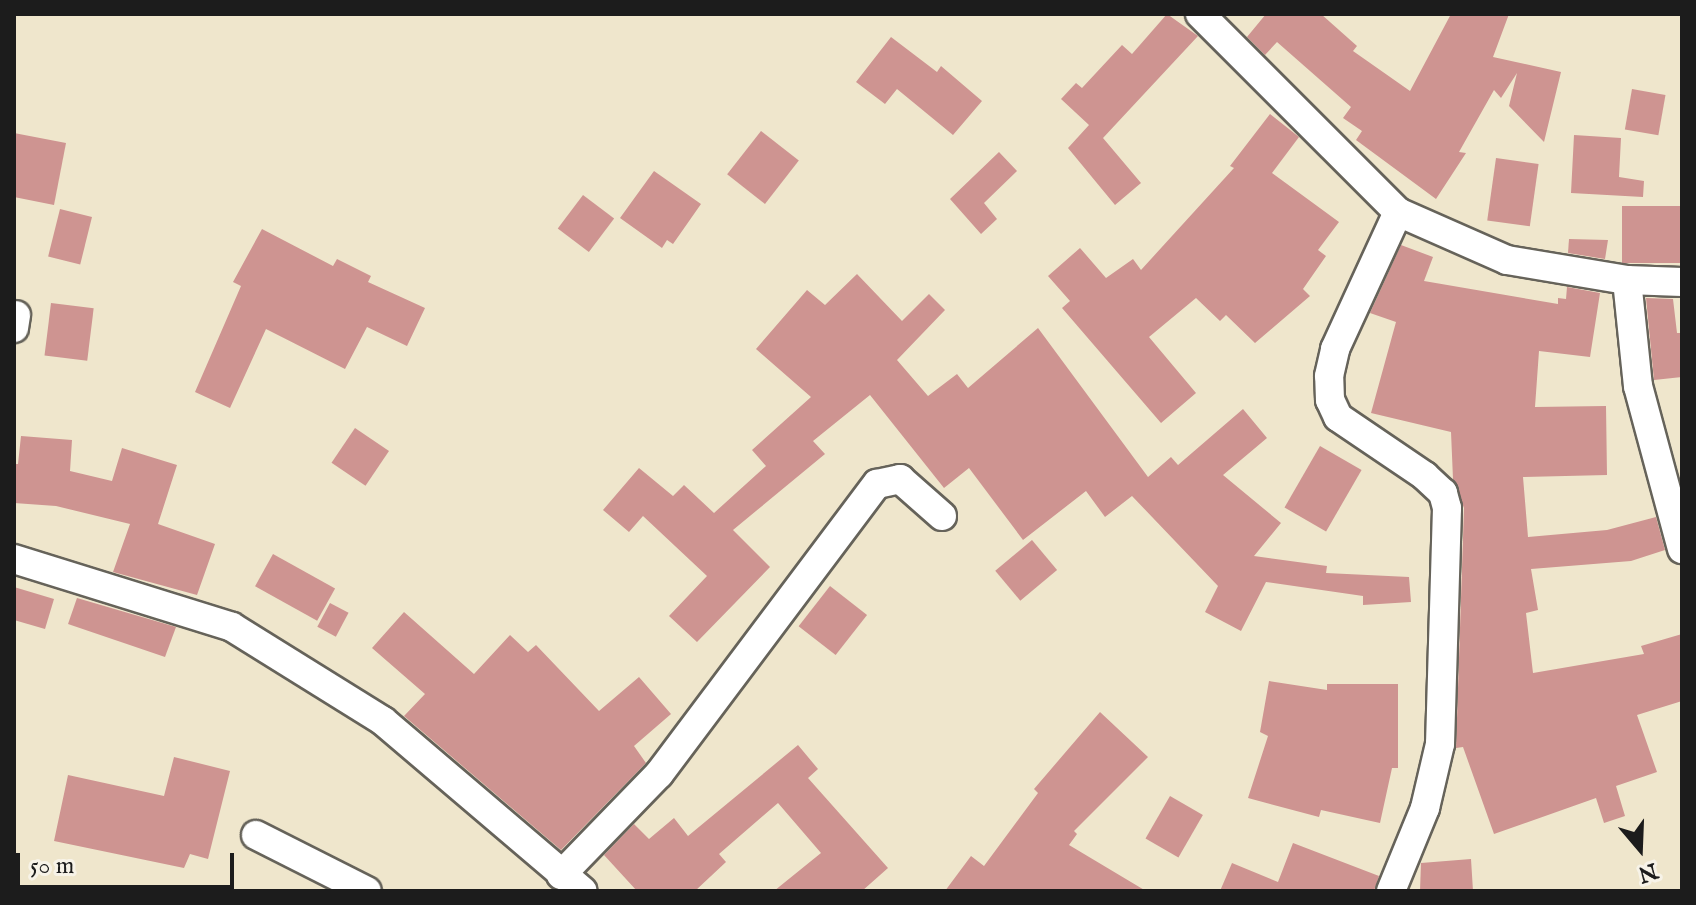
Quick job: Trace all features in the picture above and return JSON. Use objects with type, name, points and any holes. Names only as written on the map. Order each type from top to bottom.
[{"type":"street","points":[[1200,14],[1398,212],[1507,260],[1627,280],[1682,282]]},
{"type":"street","points":[[1391,891],[1425,808],[1440,744],[1447,508],[1443,493],[1425,476],[1338,417],[1330,400],[1329,376],[1335,349],[1398,212]]},
{"type":"street","points":[[1627,280],[1638,386],[1682,549]]},
{"type":"street","points":[[14,559],[232,627],[383,721],[572,883],[659,774],[877,484],[900,479],[942,516]]},
{"type":"street","points":[[256,835],[367,891]]},
{"type":"building","points":[[1167,14],[1198,36],[1103,138],[1141,183],[1115,205],[1068,148],[1089,125],[1061,99],[1076,83],[1082,88],[1122,45],[1132,54]]},
{"type":"building","points":[[1266,14],[1321,14],[1357,46],[1353,51],[1410,91],[1451,14],[1509,14],[1493,57],[1561,72],[1544,142],[1509,106],[1517,73],[1501,98],[1494,90],[1459,152],[1466,153],[1436,199],[1356,140],[1362,131],[1343,118],[1351,107],[1277,42],[1265,55],[1247,37]]},
{"type":"building","points":[[891,37],[937,72],[941,66],[982,101],[953,135],[897,89],[885,104],[856,82]]},
{"type":"building","points":[[1632,89],[1665,95],[1658,135],[1625,129]]},
{"type":"building","points":[[1270,114],[1299,137],[1272,173],[1339,222],[1318,250],[1326,256],[1303,289],[1310,296],[1255,343],[1226,315],[1220,321],[1196,298],[1149,337],[1196,393],[1161,423],[1062,308],[1070,301],[1048,276],[1080,248],[1106,278],[1133,259],[1141,270],[1234,168],[1230,166]]},
{"type":"building","points":[[761,131],[799,161],[765,204],[727,174]]},
{"type":"building","points":[[14,133],[66,143],[54,205],[14,197]]},
{"type":"building","points":[[1574,135],[1621,138],[1619,177],[1644,181],[1643,197],[1571,193]]},
{"type":"building","points":[[999,152],[1017,171],[984,203],[997,219],[981,234],[950,199]]},
{"type":"building","points":[[1496,158],[1539,164],[1530,226],[1487,220]]},
{"type":"building","points":[[654,171],[701,204],[673,244],[667,240],[662,248],[620,218]]},
{"type":"building","points":[[583,195],[614,218],[589,252],[558,229]]},
{"type":"building","points":[[1622,206],[1682,206],[1682,263],[1622,263]]},
{"type":"building","points":[[60,209],[92,217],[80,265],[48,257]]},
{"type":"building","points":[[262,229],[333,266],[337,259],[371,276],[368,282],[425,308],[407,346],[367,327],[345,369],[266,329],[230,408],[195,392],[241,286],[233,282]]},
{"type":"building","points":[[1569,239],[1608,240],[1605,259],[1568,253]]},
{"type":"building","points":[[1401,245],[1433,257],[1424,281],[1558,304],[1558,298],[1566,299],[1567,287],[1600,293],[1590,357],[1539,351],[1535,407],[1606,406],[1607,475],[1523,477],[1528,537],[1607,530],[1656,517],[1665,550],[1631,561],[1531,569],[1538,610],[1526,613],[1533,673],[1644,654],[1641,646],[1682,634],[1682,701],[1637,715],[1657,772],[1616,786],[1625,816],[1604,823],[1596,798],[1494,834],[1463,747],[1456,748],[1464,508],[1453,479],[1451,432],[1371,413],[1396,322],[1370,313]]},
{"type":"building","points":[[857,274],[902,321],[929,294],[945,310],[897,360],[928,396],[957,374],[968,388],[1038,328],[1148,477],[1171,457],[1178,465],[1243,409],[1267,438],[1223,475],[1281,523],[1254,556],[1327,566],[1326,573],[1409,577],[1411,602],[1363,605],[1363,596],[1266,582],[1241,631],[1205,612],[1218,586],[1132,496],[1105,517],[1086,491],[1023,540],[969,468],[944,488],[870,395],[813,441],[825,454],[733,530],[770,567],[697,642],[669,616],[707,576],[643,516],[629,532],[603,510],[639,468],[673,496],[684,485],[714,513],[766,466],[752,450],[811,397],[756,349],[807,290],[825,305]]},
{"type":"building","points":[[1646,298],[1673,299],[1677,333],[1682,333],[1682,377],[1654,380]]},
{"type":"building","points":[[51,303],[94,308],[87,361],[45,356]]},
{"type":"building","points":[[355,428],[389,451],[366,486],[332,463]]},
{"type":"building","points":[[21,436],[72,440],[70,471],[112,481],[122,448],[177,465],[158,524],[215,544],[197,595],[113,572],[130,524],[56,506],[14,503],[14,464],[18,464]]},
{"type":"building","points":[[1320,446],[1362,470],[1326,531],[1284,507]]},
{"type":"building","points":[[1032,540],[1057,570],[1020,601],[995,571]]},
{"type":"building","points":[[273,554],[335,588],[317,621],[255,586]]},
{"type":"building","points":[[830,586],[867,615],[836,655],[799,626]]},
{"type":"building","points":[[14,587],[54,599],[45,629],[14,620]]},
{"type":"building","points":[[77,598],[176,627],[165,657],[68,624]]},
{"type":"building","points":[[330,603],[349,613],[336,637],[317,627]]},
{"type":"building","points":[[404,612],[474,674],[510,635],[528,652],[536,645],[599,711],[639,677],[671,714],[634,746],[646,763],[561,850],[404,716],[425,694],[372,648]]},
{"type":"building","points":[[1269,681],[1327,690],[1327,684],[1398,684],[1398,768],[1392,768],[1380,823],[1321,810],[1319,817],[1248,798],[1268,736],[1260,732]]},
{"type":"building","points":[[1100,712],[1148,757],[1074,831],[1077,834],[1069,845],[1146,891],[945,891],[971,856],[984,866],[1038,793],[1034,789]]},
{"type":"building","points":[[798,745],[818,769],[808,778],[888,868],[862,891],[774,891],[821,853],[778,803],[719,854],[726,862],[695,891],[637,891],[604,855],[634,824],[649,839],[674,818],[688,836]]},
{"type":"building","points":[[174,757],[230,771],[208,859],[190,854],[184,868],[54,841],[68,775],[164,796]]},
{"type":"building","points":[[1170,796],[1203,815],[1178,857],[1146,838]]},
{"type":"building","points":[[1293,843],[1379,876],[1374,891],[1220,891],[1232,863],[1278,882]]},
{"type":"building","points":[[1471,859],[1473,891],[1420,891],[1421,863]]}]
